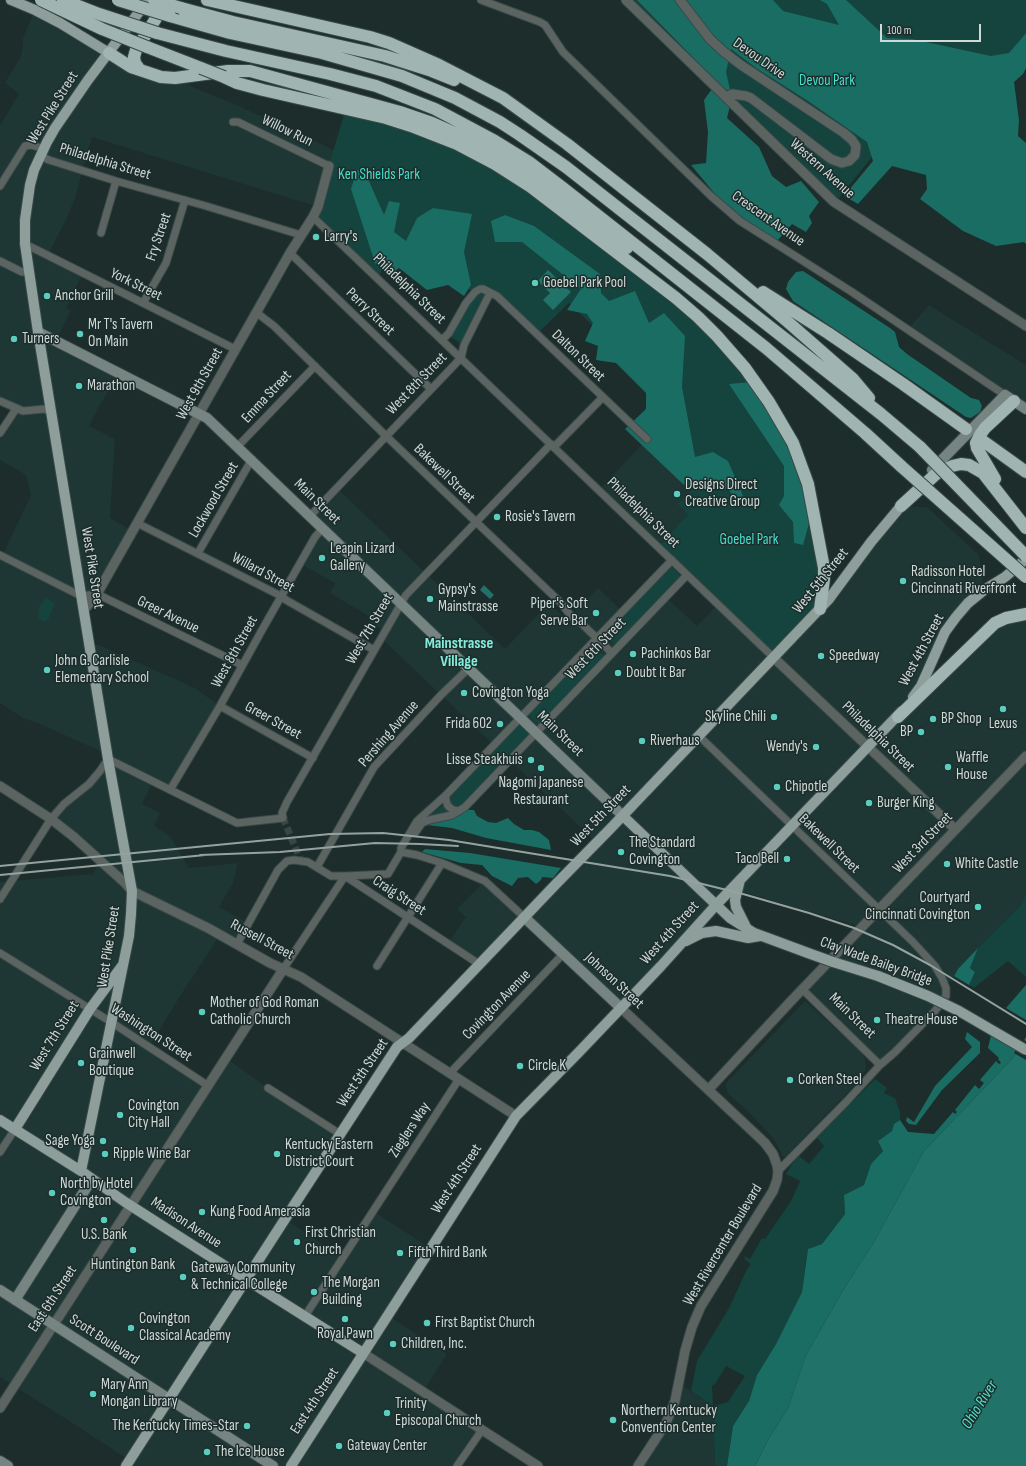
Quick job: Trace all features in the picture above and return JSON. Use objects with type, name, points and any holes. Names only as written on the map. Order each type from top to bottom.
[{"type":"highway","points":[[41,0],[102,29],[237,83],[323,104],[371,109],[432,123],[492,152],[524,172],[638,257],[679,279]]},
{"type":"highway","points":[[63,0],[99,14],[157,33],[226,51],[330,74],[376,86],[435,109],[495,141],[534,167],[766,348],[865,433],[1026,577]]},
{"type":"highway","points":[[118,0],[230,33],[334,57],[402,76],[455,98],[520,134],[566,167],[920,446],[1026,557]]},
{"type":"highway","points":[[154,0],[232,22],[386,56],[448,78],[534,120]]},
{"type":"highway","points":[[140,70],[135,63],[134,57],[136,50],[168,0]]},
{"type":"highway","points":[[207,0],[370,37],[389,43],[465,77],[503,98],[588,160],[707,254],[808,338],[853,379],[880,414]]},
{"type":"highway","points":[[108,53],[131,67],[161,77],[175,78],[228,71],[250,72],[324,91],[457,144],[495,164],[531,187],[676,298],[698,317],[729,348],[770,402],[793,443],[808,484],[824,568],[820,609]]},
{"type":"highway","points":[[707,254],[904,384],[966,429]]},
{"type":"highway","points":[[1009,398],[985,428],[976,443],[982,457],[1017,516]]},
{"type":"highway","points":[[984,441],[1023,471]]},
{"type":"highway","points":[[901,506],[936,474],[952,466],[961,464],[969,465],[983,473],[1026,528]]},
{"type":"highway","points":[[898,716],[995,623],[1006,618],[1025,614]]},
{"type":"main road","points":[[11,0],[54,20],[108,53]]},
{"type":"main road","name":"West Pike Street","points":[[81,1171],[124,962],[132,914],[132,891],[108,758],[38,332],[25,244],[27,201],[30,185],[42,152],[55,128],[108,53],[148,0]]},
{"type":"main road","name":"Main Street","points":[[38,332],[208,418],[716,905]]},
{"type":"main road","name":"Crescent Avenue","points":[[1009,398],[1026,409]]},
{"type":"main road","name":"West 5th Street","points":[[126,1466],[397,1047],[409,1038],[820,609],[839,586],[883,526],[924,479],[1009,398]]},
{"type":"main road","name":"West 4th Street","points":[[364,1353],[516,1116],[558,1074],[716,905],[898,716],[921,686],[945,632],[956,617],[968,603],[984,590],[1005,578],[1026,557]]},
{"type":"main road","points":[[740,880],[735,900],[736,907],[747,930]]},
{"type":"main road","name":"Clay Wade Bailey Bridge","points":[[716,905],[730,918],[747,930],[808,953],[878,976],[928,996],[986,1026],[1026,1050]]},
{"type":"main road","name":"Johnson Street","points":[[524,917],[621,1008]]},
{"type":"main road","points":[[679,945],[702,933],[716,931],[748,938],[760,936]]},
{"type":"main road","name":"West 7th Street","points":[[15,1129],[90,1009],[124,962]]},
{"type":"main road","name":"Madison Avenue","points":[[0,1120],[81,1171],[131,1206],[246,1280],[364,1353]]},
{"type":"main road","points":[[15,1300],[92,1179]]},
{"type":"main road","name":"Scott Boulevard","points":[[0,1290],[273,1466]]},
{"type":"main road","name":"East 4th Street","points":[[291,1466],[364,1353]]},
{"type":"main road","points":[[0,1461],[8,1466]]},
{"type":"street","name":"Crescent Avenue","points":[[481,0],[545,25],[563,52],[740,222],[852,292],[1009,398]]},
{"type":"street","name":"Western Avenue","points":[[626,0],[834,202],[1026,326]]},
{"type":"street","name":"Devou Drive","points":[[680,0],[710,38],[724,52],[741,65],[844,133],[856,146],[855,155],[849,161],[842,162],[832,159],[751,98],[732,94],[726,97]]},
{"type":"street","name":"Willow Run","points":[[232,122],[238,122],[329,166]]},
{"type":"street","name":"Philadelphia Street","points":[[0,186],[25,146],[31,145],[42,152],[49,160],[301,235]]},
{"type":"street","name":"West 9th Street","points":[[84,610],[97,594],[290,253],[313,217],[318,207],[329,166]]},
{"type":"street","points":[[102,234],[116,181]]},
{"type":"street","name":"Fry Street","points":[[144,303],[166,263],[185,200]]},
{"type":"street","name":"Philadelphia Street","points":[[313,217],[955,830]]},
{"type":"street","name":"York Street","points":[[25,244],[235,349]]},
{"type":"street","name":"Perry Street","points":[[290,253],[431,389]]},
{"type":"street","points":[[0,261],[22,272],[29,271]]},
{"type":"street","points":[[442,340],[449,333],[466,303],[475,292],[480,289],[490,292],[464,345],[460,358]]},
{"type":"street","name":"Dalton Street","points":[[490,292],[497,296],[647,440]]},
{"type":"street","name":"Bakewell Street","points":[[257,313],[274,326],[476,523],[560,602],[575,620],[580,622],[612,653]]},
{"type":"street","name":"West 8th Street","points":[[310,516],[460,358]]},
{"type":"street","name":"Emma Street","points":[[238,446],[315,366]]},
{"type":"street","name":"West 7th Street","points":[[170,790],[237,823],[283,818],[282,813],[287,802],[406,595],[552,446],[603,397]]},
{"type":"street","points":[[0,401],[23,411],[44,408],[52,412]]},
{"type":"street","points":[[0,433],[16,409]]},
{"type":"street","name":"Lockwood Street","points":[[198,553],[252,459]]},
{"type":"street","name":"Willard Street","points":[[137,523],[281,596],[374,650]]},
{"type":"street","name":"West 8th Street","points":[[170,790],[220,706],[315,537],[323,528]]},
{"type":"street","points":[[0,555],[81,596],[97,594]]},
{"type":"street","name":"West 6th Street","points":[[401,852],[401,848],[415,823],[446,795],[672,560]]},
{"type":"street","name":"West 6th Street","points":[[345,876],[388,874],[401,852],[406,848],[422,823],[428,820],[448,817],[465,807],[687,575]]},
{"type":"street","name":"Greer Avenue","points":[[97,594],[242,665]]},
{"type":"street","name":"Pershing Avenue","points":[[317,867],[374,767],[440,695],[468,668]]},
{"type":"street","name":"Greer Street","points":[[220,706],[313,758]]},
{"type":"street","name":"Bakewell Street","points":[[699,736],[913,942],[935,966],[942,978],[946,988],[946,996],[935,1011],[895,1052],[880,1064]]},
{"type":"street","name":"West 3rd Street","points":[[709,1089],[878,909],[1026,756]]},
{"type":"street","points":[[0,899],[51,819],[64,804],[89,784],[100,771],[108,758],[170,790]]},
{"type":"street","name":"Russell Street","points":[[0,786],[51,819],[74,837],[132,891],[208,928],[270,963],[284,968],[301,977],[516,1116]]},
{"type":"street","points":[[446,795],[448,806],[453,810],[459,811]]},
{"type":"street","name":"Johnson Street","points":[[401,852],[417,855],[442,863],[485,881],[524,917]]},
{"type":"street","name":"Craig Street","points":[[237,944],[281,865],[287,862],[301,861],[308,862],[331,876],[345,876],[479,964]]},
{"type":"street","points":[[377,966],[442,863]]},
{"type":"street","points":[[131,1206],[171,1145],[207,1085],[345,876]]},
{"type":"street","name":"Washington Street","points":[[0,953],[111,1022],[207,1085]]},
{"type":"street","name":"Covington Avenue","points":[[450,1073],[563,954]]},
{"type":"street","name":"Main Street","points":[[802,989],[880,1064]]},
{"type":"street","name":"Johnson Street","points":[[621,1008],[765,1143],[773,1154],[778,1171]]},
{"type":"street","points":[[778,1171],[848,1101],[880,1064]]},
{"type":"street","name":"Zieglers Way","points":[[305,1316],[459,1079]]},
{"type":"street","points":[[268,1088],[340,1134]]},
{"type":"street","points":[[0,1152],[15,1129]]},
{"type":"street","name":"West Rivercenter Boulevard","points":[[638,1466],[666,1423],[675,1401],[685,1351],[692,1327],[701,1306],[773,1191],[777,1180],[778,1171]]},
{"type":"street","name":"East 6th Street","points":[[0,1408],[131,1206]]},
{"type":"street","name":"Madison Avenue","points":[[364,1353],[538,1466]]},
{"type":"street","points":[[457,1466],[482,1430]]},
{"type":"shaded area","points":[[35,10],[131,67],[175,78],[334,150],[318,207],[92,137],[75,198],[66,220],[48,255],[83,273],[66,308],[71,310],[56,341],[120,374],[101,403],[89,426],[115,439],[110,518],[133,531],[84,610],[90,644],[99,645],[195,688],[220,706],[170,790],[153,781],[142,804],[160,813],[154,826],[170,836],[189,868],[238,863],[233,883],[219,907],[248,923],[237,944],[220,935],[149,1047],[207,1085],[226,1058],[268,1088],[340,1134],[285,1219],[342,1257],[373,1211],[430,1248],[387,1315],[447,1354],[423,1392],[482,1430],[457,1466],[126,1466],[129,1460],[0,1377],[0,882],[93,874],[100,861],[51,819],[89,784],[108,759],[100,751],[23,718],[0,703],[0,555],[2,556],[31,495],[26,475],[0,460],[0,433],[16,409],[0,401],[0,125],[19,94],[5,83],[20,58],[23,38]]},
{"type":"shaded area","points":[[929,305],[1026,365],[1026,409],[908,329]]},
{"type":"shaded area","points":[[647,439],[694,488],[688,514],[658,547],[599,490]]},
{"type":"shaded area","points":[[337,488],[505,649],[549,603],[567,620],[598,588],[622,611],[666,597],[697,626],[718,604],[773,657],[901,506],[927,507],[979,555],[984,590],[956,617],[921,686],[985,632],[1023,614],[1026,608],[1026,894],[1020,906],[958,969],[946,988],[946,996],[880,1065],[802,989],[861,927],[737,890],[621,1008],[524,918],[479,964],[448,943],[466,917],[457,909],[485,881],[524,917],[596,842],[382,639],[386,632],[370,623],[367,615],[330,593],[335,583],[306,567],[301,561],[323,528],[310,516]]},
{"type":"shaded area","name":"Corken Steel","points":[[805,1001],[861,1052],[866,1066],[865,1071],[851,1089],[785,1157],[773,1138],[747,1110],[728,1094],[726,1083]]},
{"type":"shaded area","points":[[679,1383],[713,1406],[715,1466],[639,1466],[666,1423]]},
{"type":"green space","name":"Devou Park","points":[[626,0],[1026,0],[1026,33],[921,160],[884,142],[835,203]]},
{"type":"green space","points":[[637,0],[773,0],[783,11],[839,25],[827,4],[820,0],[846,0],[887,38],[912,39],[991,56],[1009,53],[1026,33],[1026,68],[1023,74],[1014,82],[1019,120],[1018,136],[1026,143],[1026,244],[1024,242],[996,246],[963,231],[920,199],[927,189],[926,175],[892,166],[858,204],[844,196],[873,161],[867,142],[808,101],[756,68],[731,49],[726,72],[732,98],[727,118],[759,147],[772,176],[786,187],[801,181],[819,202],[809,216],[812,223],[806,232],[792,224],[777,241],[743,221],[720,200],[691,165],[706,163],[708,132],[704,100],[717,82]]},
{"type":"green space","name":"Goebel Park","points":[[345,112],[375,119],[455,148],[478,160],[531,193],[700,325],[741,368],[795,456],[819,563],[820,609],[773,657],[658,547],[688,514],[678,504],[694,488],[647,439],[654,384],[569,303],[537,334],[497,296],[490,296],[464,345],[447,335],[474,292],[396,248],[377,278],[313,217]]},
{"type":"green space","points":[[357,170],[364,170],[384,215],[389,201],[400,203],[394,232],[406,241],[417,218],[433,208],[472,214],[464,252],[471,285],[464,296],[448,285],[427,290],[399,268],[389,276],[375,263],[351,189]]},
{"type":"green space","points":[[505,215],[534,226],[600,274],[601,293],[609,301],[635,291],[649,323],[664,313],[685,336],[682,387],[695,457],[713,452],[728,461],[743,496],[736,500],[728,489],[684,485],[625,429],[646,409],[646,393],[616,363],[596,360],[598,346],[585,341],[593,323],[587,314],[567,310],[581,289],[522,242],[495,242],[491,221]]},
{"type":"green space","points":[[803,271],[890,328],[895,332],[899,347],[907,354],[971,398],[979,400],[982,406],[980,412],[971,418],[966,417],[793,301],[786,289],[788,282],[796,272]]},
{"type":"green space","points":[[752,382],[795,456],[811,516],[803,545],[794,543],[793,522],[779,505],[784,496],[784,466],[729,384]]},
{"type":"green space","points":[[671,566],[681,576],[616,644],[614,644],[605,635]]},
{"type":"green space","points":[[45,598],[55,603],[48,620],[44,622],[38,618],[38,609]]},
{"type":"green space","points":[[593,647],[604,655],[604,658],[540,725],[538,725],[528,715]]},
{"type":"green space","points":[[517,725],[520,725],[529,734],[529,736],[460,807],[454,807],[450,802],[451,795]]},
{"type":"green space","points":[[444,804],[452,813],[429,817],[429,816]]},
{"type":"green space","points":[[465,810],[474,810],[477,816],[488,822],[496,823],[508,818],[524,830],[539,832],[549,840],[551,850],[486,838],[452,828],[427,825],[430,821],[458,816]]},
{"type":"green space","points":[[425,849],[470,853],[561,868],[553,878],[542,877],[536,884],[528,877],[518,878],[512,886],[492,876],[482,865],[461,863],[422,852]]},
{"type":"green space","points":[[1026,894],[1026,977],[1008,961],[974,988],[969,985],[975,972],[970,968],[978,948],[1020,906]]},
{"type":"green space","points":[[978,948],[970,968],[975,972],[969,985],[954,976],[958,969]]},
{"type":"green space","points":[[1026,985],[1026,1020],[1006,1008]]},
{"type":"green space","points":[[967,1032],[980,1042],[980,1053],[942,1090],[916,1125],[909,1124],[906,1121],[907,1117],[914,1122],[935,1086],[972,1047],[965,1039]]},
{"type":"green space","points":[[991,1035],[1017,1051],[1012,1059],[924,1151],[874,1242],[845,1287],[806,1355],[788,1408],[768,1440],[755,1466],[727,1466],[733,1426],[749,1401],[757,1375],[776,1344],[802,1292],[808,1249],[822,1244],[845,1214],[844,1195],[864,1185],[871,1164],[883,1151],[878,1141],[892,1131],[894,1124],[900,1120],[908,1132],[934,1134],[953,1112],[955,1114],[957,1112],[955,1110],[975,1085],[979,1089],[984,1083],[980,1080],[996,1061],[999,1064],[1001,1063],[998,1059],[999,1058],[988,1048]]},
{"type":"green space","points":[[875,1079],[887,1088],[884,1093],[895,1098],[900,1112],[900,1120],[894,1124],[892,1131],[878,1141],[883,1151],[871,1164],[864,1185],[844,1195],[845,1214],[822,1244],[808,1249],[802,1292],[776,1344],[757,1375],[749,1401],[733,1426],[727,1466],[715,1466],[713,1406],[691,1391],[697,1361],[729,1308],[747,1269],[751,1264],[745,1260],[744,1256],[750,1259],[762,1238],[765,1239],[791,1201],[800,1181],[786,1174],[799,1156],[809,1164],[824,1146],[817,1138]],"holes":[[[726,1366],[745,1376],[728,1402],[713,1406],[712,1386],[715,1384]]]},
{"type":"water","points":[[548,270],[571,292],[553,310],[543,300],[550,293],[538,281]]},
{"type":"water","points":[[484,585],[494,595],[490,599],[480,590]]},
{"type":"water","name":"Ohio River","points":[[1026,1037],[1026,1466],[755,1466],[768,1440],[788,1408],[806,1355],[845,1287],[874,1242],[924,1151],[1012,1059]]},
{"type":"pier","points":[[1022,1039],[1026,1041],[1026,1060],[1014,1053]]},
{"type":"tunnel","points":[[283,818],[301,861]]},
{"type":"railway","points":[[0,866],[330,834],[383,833],[449,840],[670,876],[743,894],[809,913],[854,928],[893,945],[930,965],[1026,1024]]},
{"type":"railway","points":[[200,855],[280,852],[375,843],[458,846]]},
{"type":"railway","points":[[0,875],[205,855]]},
{"type":"place","name":"Larry's","points":[[316,237]]},
{"type":"place","name":"Goebel Park Pool","points":[[535,283]]},
{"type":"place","name":"Anchor Grill","points":[[47,296]]},
{"type":"place","name":"Mr T's Tavern On Main","points":[[80,334]]},
{"type":"place","name":"Turners","points":[[14,339]]},
{"type":"place","name":"Marathon","points":[[79,386]]},
{"type":"place","name":"Designs Direct Creative Group","points":[[677,494]]},
{"type":"place","name":"Rosie's Tavern","points":[[497,517]]},
{"type":"place","name":"Leapin Lizard Gallery","points":[[322,558]]},
{"type":"place","name":"Radisson Hotel Cincinnati Riverfront","points":[[903,581]]},
{"type":"place","name":"Gypsy's Mainstrasse","points":[[430,599]]},
{"type":"place","name":"Piper's Soft Serve Bar","points":[[596,613]]},
{"type":"place","name":"Pachinkos Bar","points":[[633,654]]},
{"type":"place","name":"Speedway","points":[[821,656]]},
{"type":"place","name":"John G. Carlisle Elementary School","points":[[47,670]]},
{"type":"place","name":"Doubt It Bar","points":[[618,673]]},
{"type":"place","name":"Covington Yoga","points":[[464,693]]},
{"type":"place","name":"Lexus","points":[[1003,709]]},
{"type":"place","name":"Skyline Chili","points":[[774,717]]},
{"type":"place","name":"BP Shop","points":[[933,719]]},
{"type":"place","name":"Frida 602","points":[[500,724]]},
{"type":"place","name":"BP","points":[[921,732]]},
{"type":"place","name":"Riverhaus","points":[[642,741]]},
{"type":"place","name":"Wendy's","points":[[816,747]]},
{"type":"place","name":"Lisse Steakhuis","points":[[531,760]]},
{"type":"place","name":"Waffle House","points":[[948,767]]},
{"type":"place","name":"Nagomi Japanese Restaurant","points":[[541,768]]},
{"type":"place","name":"Chipotle","points":[[777,787]]},
{"type":"place","name":"Burger King","points":[[869,803]]},
{"type":"place","name":"The Standard Covington","points":[[621,852]]},
{"type":"place","name":"Taco Bell","points":[[787,859]]},
{"type":"place","name":"White Castle","points":[[947,864]]},
{"type":"place","name":"Courtyard Cincinnati Covington","points":[[978,907]]},
{"type":"place","name":"Mother of God Roman Catholic Church","points":[[202,1012]]},
{"type":"place","name":"Theatre House","points":[[877,1020]]},
{"type":"place","name":"Grainwell Boutique","points":[[81,1063]]},
{"type":"place","name":"Circle K","points":[[520,1066]]},
{"type":"place","name":"Corken Steel","points":[[790,1080]]},
{"type":"place","name":"Covington City Hall","points":[[120,1115]]},
{"type":"place","name":"Sage Yoga","points":[[103,1141]]},
{"type":"place","name":"Ripple Wine Bar","points":[[105,1154]]},
{"type":"place","name":"Kentucky Eastern District Court","points":[[277,1154]]},
{"type":"place","name":"North by Hotel Covington","points":[[52,1193]]},
{"type":"place","name":"Kung Food Amerasia","points":[[202,1212]]},
{"type":"place","name":"U.S. Bank","points":[[104,1220]]},
{"type":"place","name":"First Christian Church","points":[[297,1242]]},
{"type":"place","name":"Huntington Bank","points":[[133,1250]]},
{"type":"place","name":"Fifth Third Bank","points":[[400,1253]]},
{"type":"place","name":"Gateway Community & Technical College","points":[[183,1277]]},
{"type":"place","name":"The Morgan Building","points":[[314,1292]]},
{"type":"place","name":"Royal Pawn","points":[[345,1319]]},
{"type":"place","name":"First Baptist Church","points":[[427,1323]]},
{"type":"place","name":"Covington Classical Academy","points":[[131,1328]]},
{"type":"place","name":"Children, Inc.","points":[[393,1344]]},
{"type":"place","name":"Mary Ann Mongan Library","points":[[93,1394]]},
{"type":"place","name":"Trinity Episcopal Church","points":[[387,1413]]},
{"type":"place","name":"Northern Kentucky Convention Center","points":[[613,1420]]},
{"type":"place","name":"The Kentucky Times-Star","points":[[247,1426]]},
{"type":"place","name":"Gateway Center","points":[[339,1446]]},
{"type":"place","name":"The Ice House","points":[[207,1452]]},
{"type":"district","name":"Mainstrasse Village","points":[[459,653]]},
{"type":"park label","name":"Ken Shields Park","points":[[379,175]]}]
